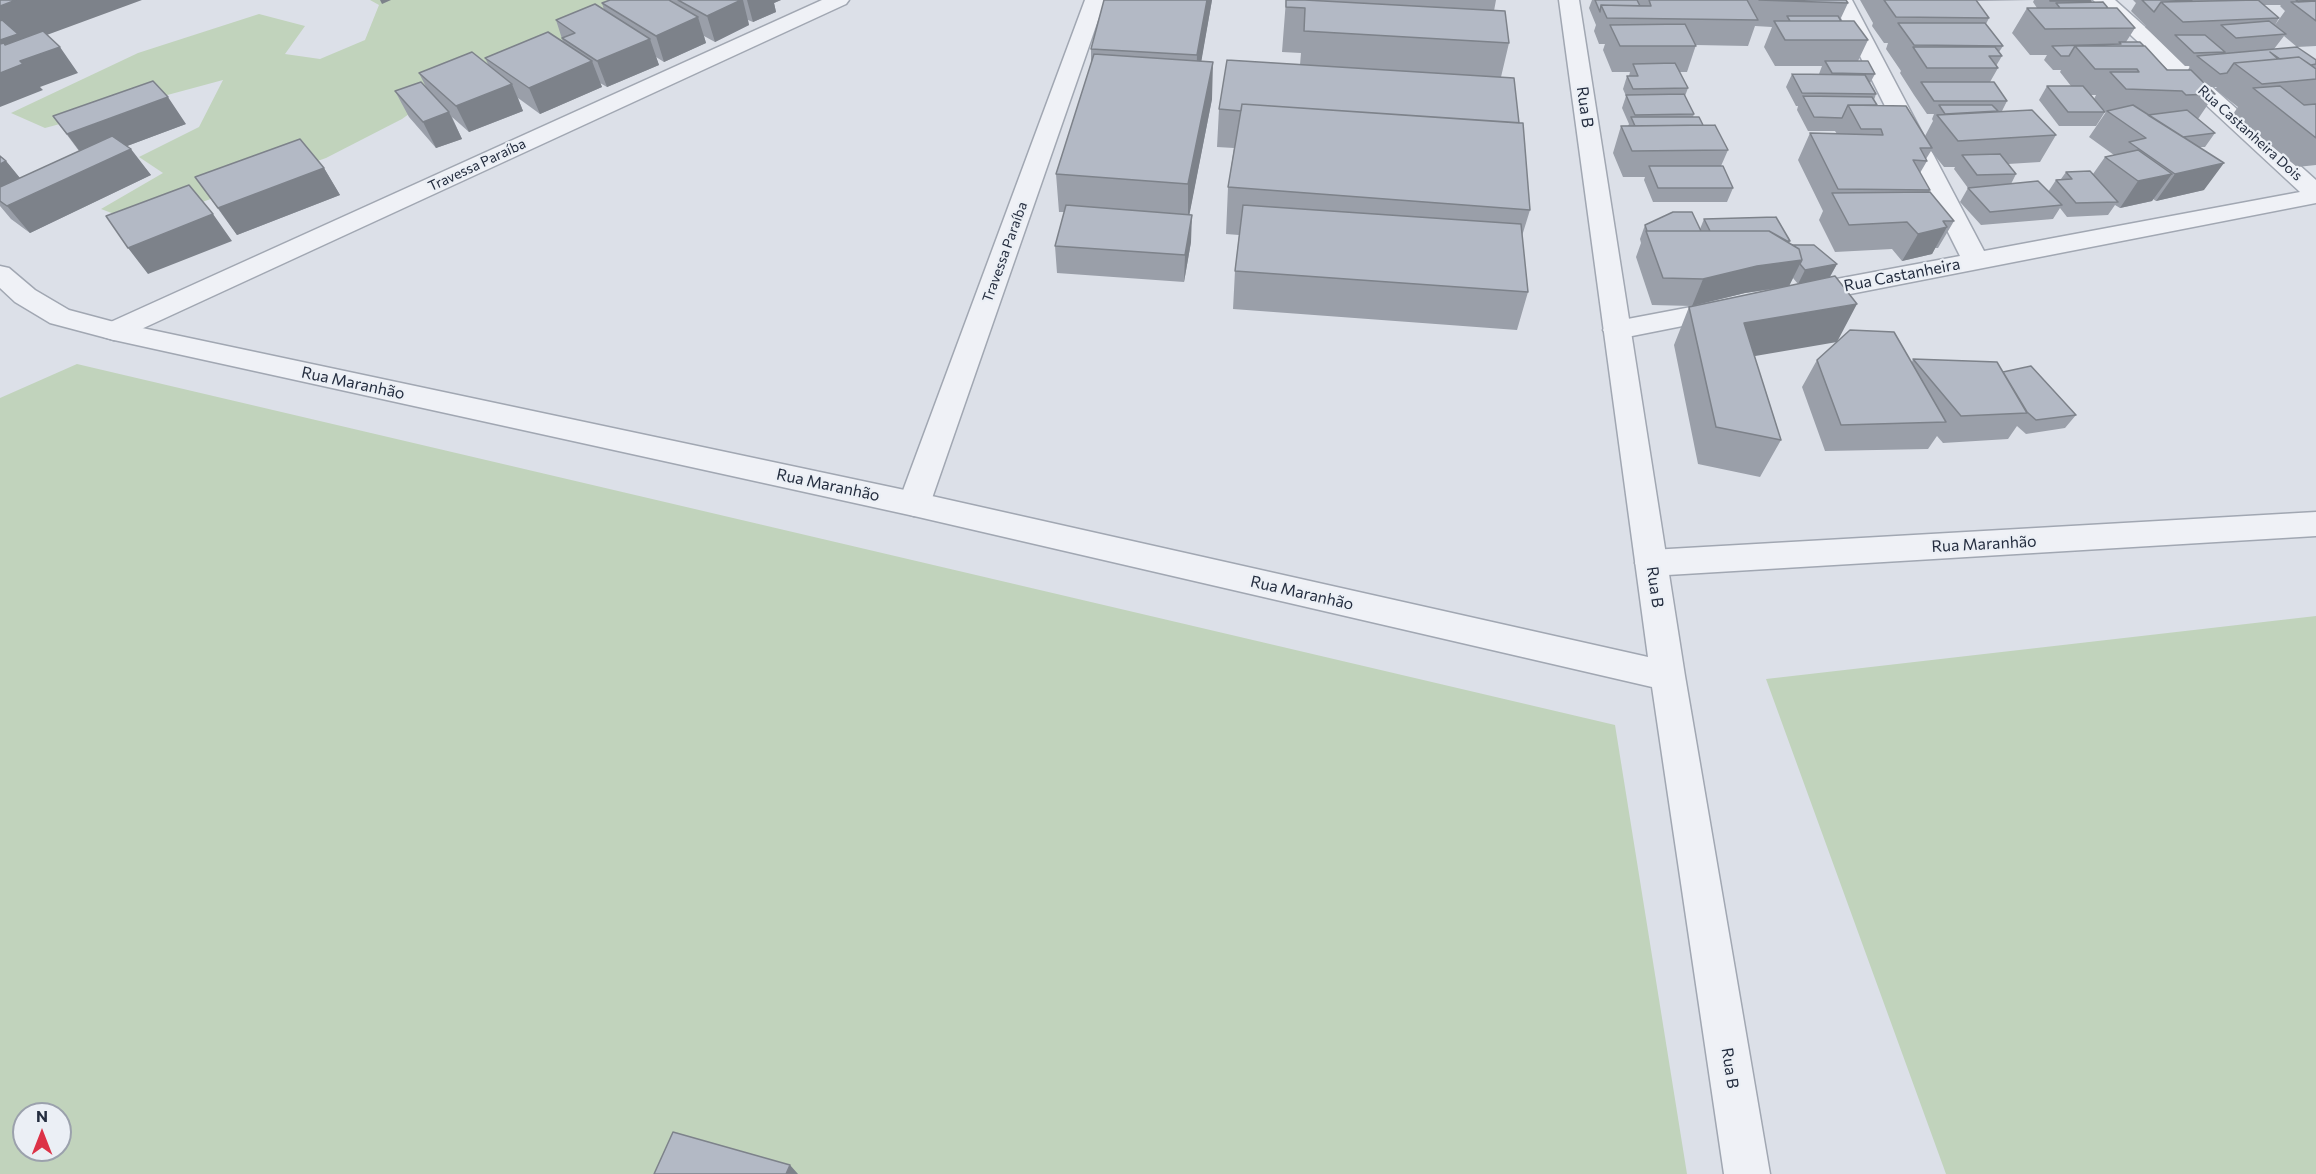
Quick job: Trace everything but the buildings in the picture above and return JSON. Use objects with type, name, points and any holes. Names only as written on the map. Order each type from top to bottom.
[{"type":"street","name":"Travessa Paraíba","points":[[114,331],[839,0]]},
{"type":"street","name":"Travessa Paraíba","points":[[914,504],[1095,0]]},
{"type":"street","name":"Rua B","points":[[1569,0],[1668,676],[1747,1174]]},
{"type":"street","name":"Rua Castanheira","points":[[1842,0],[1975,261]]},
{"type":"street","name":"Rua Castanheira Dois","points":[[2103,0],[2316,195]]},
{"type":"street","name":"Rua Castanheira","points":[[1617,330],[2316,195]]},
{"type":"street","name":"Rua Maranhão","points":[[0,274],[25,296],[60,317],[114,331],[914,504],[1668,676]]},
{"type":"street","name":"Rua Maranhão","points":[[1652,563],[2316,524]]},
{"type":"green space","points":[[370,0],[641,0],[601,28],[430,99],[402,119],[326,158],[191,206],[149,227],[101,209],[163,173],[139,157],[199,127],[223,80],[45,128],[11,113],[138,53],[259,14],[305,26],[285,54],[320,59],[365,40],[379,5]]},
{"type":"green space","points":[[77,364],[1615,725],[1687,1174],[0,1174],[0,398]]},
{"type":"green space","points":[[2316,616],[2316,1174],[1946,1174],[1766,679]]}]
